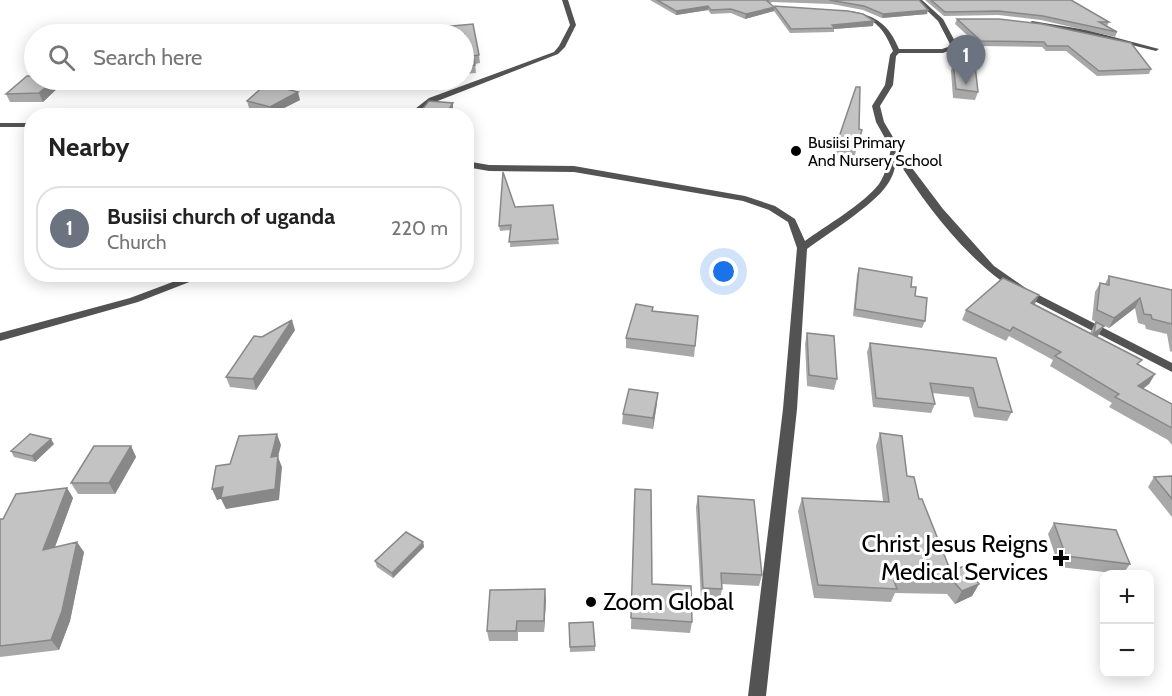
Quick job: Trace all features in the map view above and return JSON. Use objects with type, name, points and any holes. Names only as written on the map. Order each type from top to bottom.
[{"type":"street","points":[[474,83],[559,50],[573,25],[565,0]]},
{"type":"street","points":[[919,0],[941,20],[954,43],[953,48],[897,51],[893,55],[889,85],[876,106],[882,128],[895,150],[964,238],[1000,276],[1023,291],[1172,368]]},
{"type":"street","points":[[846,12],[865,16],[882,24],[897,51]]},
{"type":"street","points":[[941,20],[952,20]]},
{"type":"street","points":[[1021,21],[1077,30],[1156,49]]},
{"type":"street","points":[[421,108],[432,100],[457,90]]},
{"type":"street","points":[[0,125],[24,125]]},
{"type":"street","points":[[802,248],[871,197],[883,185],[890,171],[895,150]]},
{"type":"street","points":[[474,165],[489,168],[574,169],[745,199],[772,208],[792,221],[802,248],[790,409],[757,696]]},
{"type":"street","points":[[0,337],[134,300],[183,282]]},
{"type":"building","points":[[657,0],[769,0],[767,1],[773,6],[848,11],[863,14],[874,21],[832,25],[835,28],[791,29],[775,7],[746,14],[731,9],[711,10],[708,6],[676,11]]},
{"type":"building","points":[[829,0],[919,0],[928,10],[883,14],[864,6]]},
{"type":"building","points":[[931,0],[1071,0],[1109,22],[1099,22],[1117,32],[1043,16],[999,11],[945,12]]},
{"type":"building","points":[[957,19],[999,19],[1042,24],[1131,43],[1151,69],[1099,71],[1068,46],[1047,46],[1044,42],[981,41]]},
{"type":"building","points":[[474,29],[479,55],[474,56]]},
{"type":"building","points":[[953,62],[975,65],[978,92],[956,89]]},
{"type":"building","points":[[24,79],[24,90],[42,90],[39,93],[6,94]]},
{"type":"building","points":[[856,87],[860,87],[859,129],[862,130],[856,149],[836,146]]},
{"type":"building","points":[[259,90],[298,92],[270,107],[247,101]]},
{"type":"building","points":[[429,101],[453,103],[450,108],[423,108]]},
{"type":"building","points":[[503,172],[515,207],[553,205],[558,239],[509,242],[511,225],[499,226]]},
{"type":"building","points":[[859,268],[912,277],[911,287],[916,287],[915,296],[927,298],[925,321],[855,309]]},
{"type":"building","points":[[1109,276],[1172,290],[1172,324],[1152,319],[1151,315],[1144,314],[1140,298],[1114,318],[1097,310],[1100,283],[1109,285]]},
{"type":"building","points":[[1003,278],[1039,295],[1031,303],[1142,360],[1137,364],[1155,374],[1138,386],[1172,404],[1172,428],[1115,397],[1119,394],[1055,356],[1061,352],[1013,327],[1010,331],[966,310]]},
{"type":"building","points":[[636,304],[653,307],[652,311],[698,316],[695,346],[626,338]]},
{"type":"building","points":[[292,320],[253,379],[226,377],[254,336],[262,337]]},
{"type":"building","points":[[1096,322],[1104,326],[1094,333]]},
{"type":"building","points":[[807,333],[834,336],[837,379],[809,375]]},
{"type":"building","points":[[870,343],[996,358],[1012,412],[978,407],[973,388],[930,383],[935,404],[876,398]]},
{"type":"building","points":[[629,389],[658,393],[653,418],[623,414]]},
{"type":"building","points":[[880,433],[902,436],[907,476],[914,477],[919,499],[922,499],[951,572],[964,566],[979,584],[962,591],[953,581],[894,581],[897,589],[818,585],[802,498],[889,502]]},
{"type":"building","points":[[30,434],[51,439],[32,456],[11,451]]},
{"type":"building","points":[[277,434],[271,457],[278,456],[275,489],[221,498],[223,487],[212,489],[216,466],[230,464],[239,436]]},
{"type":"building","points":[[94,446],[131,446],[109,483],[71,483]]},
{"type":"building","points":[[1172,476],[1172,499],[1154,477]]},
{"type":"building","points":[[67,488],[43,550],[77,542],[62,611],[51,640],[0,646],[0,519],[3,519],[16,494]]},
{"type":"building","points":[[635,489],[651,490],[652,584],[691,586],[692,622],[631,618]]},
{"type":"building","points":[[698,496],[754,500],[762,575],[721,573],[722,589],[703,588]]},
{"type":"building","points":[[1054,523],[1116,530],[1130,564],[1066,556]]},
{"type":"building","points":[[406,532],[423,542],[392,573],[375,561]]},
{"type":"building","points":[[545,589],[544,621],[517,621],[516,631],[487,631],[490,590]]},
{"type":"building","points":[[593,622],[595,646],[570,647],[569,623]]},
{"type":"place","name":"Busiisi church of uganda","points":[[966,85]]},
{"type":"place","name":"Busiisi Primary And Nursery School","points":[[796,151]]},
{"type":"place","name":"Christ Jesus Reigns Medical Services","points":[[1061,558]]},
{"type":"place","name":"Zoom Global","points":[[591,602]]}]
